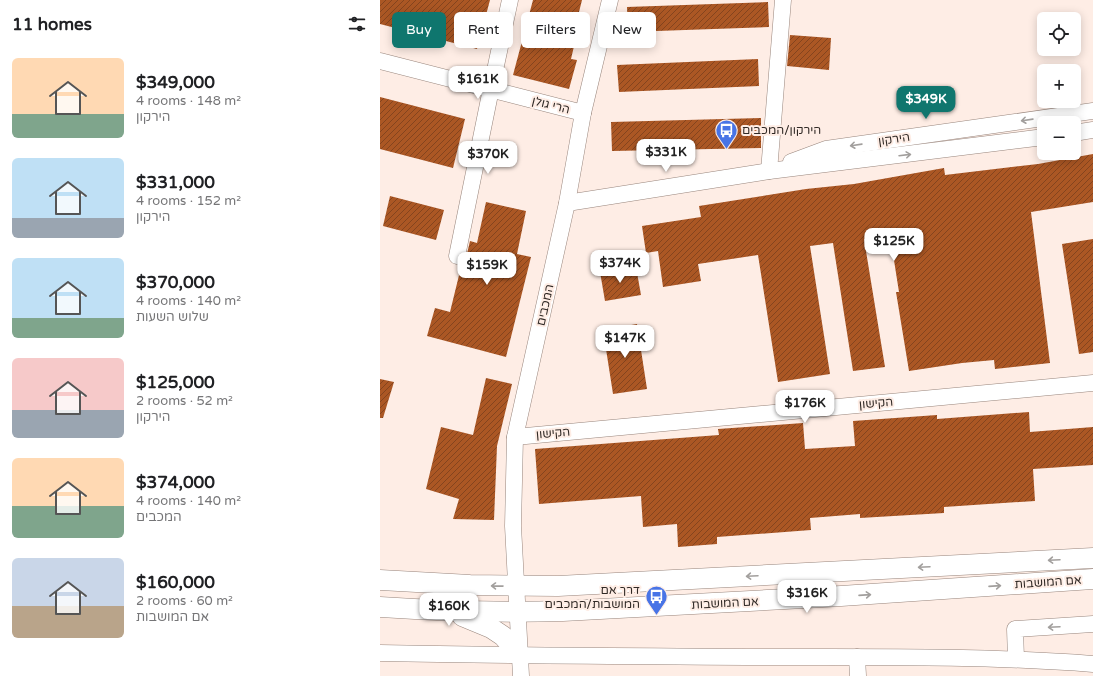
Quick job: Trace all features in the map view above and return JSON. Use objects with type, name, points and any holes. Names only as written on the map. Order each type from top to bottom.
[{"type":"main road","name":"אם המושבות","points":[[380,580],[470,585],[558,586],[1093,558]]},
{"type":"main road","name":"אם המושבות","points":[[380,607],[519,613],[841,596],[1093,580]]},
{"type":"main road","points":[[447,611],[469,618],[491,628],[503,636],[521,656]]},
{"type":"street","points":[[457,256],[490,89],[510,0]]},
{"type":"street","name":"המכבים","points":[[521,676],[519,613],[513,526],[515,437],[568,203],[583,113],[610,0]]},
{"type":"street","points":[[769,171],[783,0]]},
{"type":"street","name":"הרי גולן","points":[[380,61],[583,113]]},
{"type":"street","name":"הירקון","points":[[769,171],[826,149],[1093,111]]},
{"type":"street","points":[[1081,132],[1093,130]]},
{"type":"street","name":"הירקון","points":[[568,203],[769,171],[1037,138]]},
{"type":"street","name":"הקישון","points":[[515,437],[1093,383]]},
{"type":"street","points":[[1016,659],[1015,629],[1093,624]]},
{"type":"street","points":[[380,653],[521,656],[1016,659],[1093,664]]},
{"type":"street","points":[[857,657],[858,676]]},
{"type":"building","points":[[380,0],[490,0],[487,12],[454,12],[454,43],[446,41],[446,12],[392,12],[392,27],[380,24]]},
{"type":"building","points":[[533,0],[582,0],[579,12],[530,12]]},
{"type":"building","points":[[768,2],[769,27],[656,31],[656,12],[627,12],[627,7]]},
{"type":"building","points":[[790,35],[831,38],[829,70],[787,66]]},
{"type":"building","points":[[521,45],[521,48],[574,48],[571,59],[577,60],[569,89],[513,75]]},
{"type":"building","points":[[758,59],[759,86],[619,92],[617,65]]},
{"type":"building","points":[[380,97],[465,119],[453,168],[380,149]]},
{"type":"building","points":[[761,118],[761,148],[612,151],[611,122]]},
{"type":"building","points":[[1093,154],[1093,202],[1031,212],[1050,363],[995,369],[994,360],[909,371],[896,292],[899,292],[890,235],[864,239],[885,367],[853,371],[833,243],[810,246],[830,374],[778,382],[758,255],[698,264],[701,281],[663,287],[658,251],[646,253],[642,226],[701,217],[699,206],[806,189],[854,184],[944,168],[945,175],[1060,160],[1081,160],[1081,156]]},
{"type":"building","points":[[390,196],[444,210],[436,240],[383,226]]},
{"type":"building","points":[[486,202],[526,211],[517,254],[531,257],[506,357],[427,336],[435,308],[450,312],[462,263],[466,258],[470,241],[477,243]]},
{"type":"building","points":[[1093,239],[1093,352],[1079,354],[1062,244]]},
{"type":"building","points":[[636,267],[641,295],[605,301],[600,272]]},
{"type":"building","points":[[637,324],[647,389],[613,394],[603,330]]},
{"type":"building","points":[[486,378],[512,384],[497,446],[494,520],[453,519],[459,499],[426,489],[441,427],[473,435]]},
{"type":"building","points":[[380,379],[394,382],[383,418],[380,418]]},
{"type":"building","points":[[1029,412],[1030,432],[1093,427],[1093,465],[1033,469],[1035,501],[944,507],[944,513],[860,518],[860,514],[810,518],[811,530],[717,537],[717,544],[678,547],[677,524],[643,527],[641,496],[539,504],[535,449],[719,435],[718,429],[803,423],[805,449],[855,446],[853,421],[937,415],[937,419]]},
{"type":"place","name":"הירקון/המכבים","points":[[727,150]]},
{"type":"place","name":"דרך אם המושבות/המכבים","points":[[656,616]]}]
